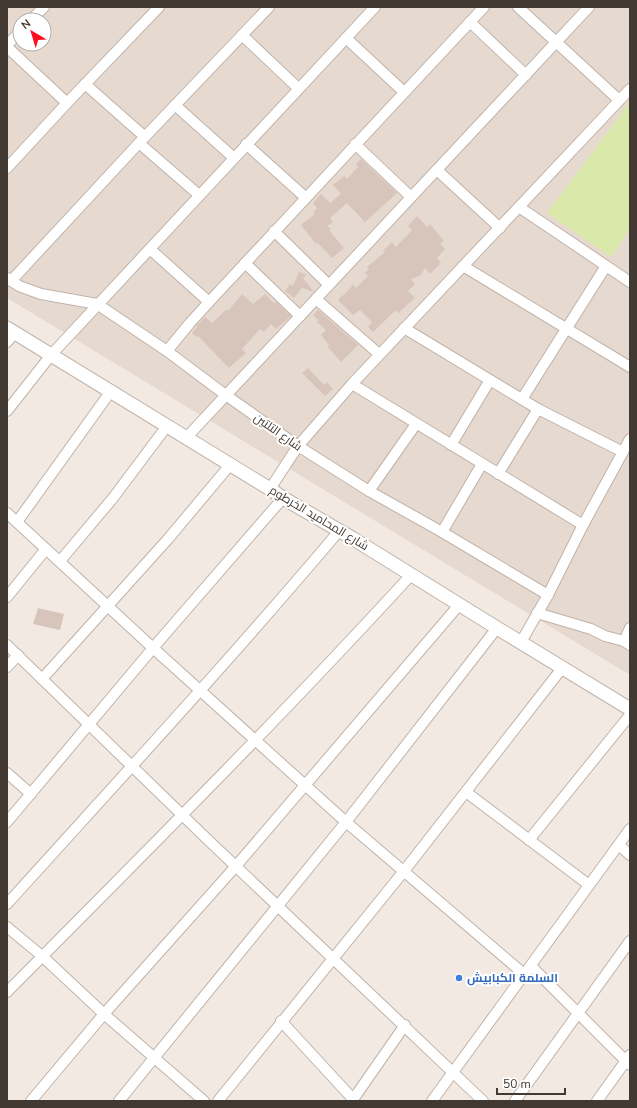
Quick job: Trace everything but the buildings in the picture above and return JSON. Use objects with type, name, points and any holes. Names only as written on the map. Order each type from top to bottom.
[{"type":"street","points":[[7,168],[158,7]]},
{"type":"street","points":[[9,280],[269,7]]},
{"type":"street","points":[[7,411],[51,355],[97,304],[375,7]]},
{"type":"street","points":[[167,351],[208,302],[484,7]]},
{"type":"street","points":[[518,7],[619,100]]},
{"type":"street","points":[[186,438],[227,396],[589,7]]},
{"type":"street","points":[[470,22],[526,75]]},
{"type":"street","points":[[242,35],[298,88]]},
{"type":"street","points":[[346,38],[404,92]]},
{"type":"street","points":[[7,46],[67,103]]},
{"type":"street","points":[[85,84],[199,195]]},
{"type":"street","points":[[270,489],[298,446],[379,354],[500,228],[630,89]]},
{"type":"street","points":[[175,105],[234,158]]},
{"type":"street","points":[[246,144],[306,197]]},
{"type":"street","points":[[355,144],[411,197]]},
{"type":"street","points":[[437,170],[500,228]]},
{"type":"street","points":[[519,207],[630,282]]},
{"type":"street","points":[[274,231],[329,285]]},
{"type":"street","points":[[150,248],[208,302]]},
{"type":"street","points":[[245,263],[300,316]]},
{"type":"street","points":[[463,266],[630,367]]},
{"type":"street","points":[[522,399],[567,330],[606,266]]},
{"type":"street","name":"شارع التلتين","points":[[9,280],[41,294],[97,304],[167,351],[227,396],[298,446],[369,491],[548,594]]},
{"type":"street","points":[[316,299],[379,354]]},
{"type":"street","points":[[404,328],[538,409],[624,457]]},
{"type":"street","name":"شارع المحاميد الخرطوم","points":[[10,334],[51,355],[630,709]]},
{"type":"street","points":[[450,445],[490,380]]},
{"type":"street","points":[[352,384],[583,525]]},
{"type":"street","points":[[17,522],[110,392]]},
{"type":"street","points":[[498,474],[538,409]]},
{"type":"street","points":[[369,491],[416,424]]},
{"type":"street","points":[[60,561],[113,498],[167,426]]},
{"type":"street","points":[[521,642],[548,594],[583,525],[624,457],[630,439]]},
{"type":"street","points":[[442,532],[482,464]]},
{"type":"street","points":[[42,679],[168,539],[230,465]]},
{"type":"street","points":[[7,822],[153,648],[283,498]]},
{"type":"street","points":[[7,514],[346,822],[524,974]]},
{"type":"street","points":[[7,904],[271,612],[340,531]]},
{"type":"street","points":[[7,598],[46,549]]},
{"type":"street","points":[[7,992],[256,740],[411,575]]},
{"type":"street","points":[[32,1101],[104,1014],[236,866],[459,604]]},
{"type":"street","points":[[537,613],[591,629],[605,636],[627,643],[630,628]]},
{"type":"street","points":[[119,1101],[346,822],[497,628]]},
{"type":"street","points":[[7,645],[182,815],[405,1025],[483,1101]]},
{"type":"street","points":[[7,667],[18,655]]},
{"type":"street","points":[[218,1101],[281,1021],[404,871],[563,667]]},
{"type":"street","points":[[529,840],[626,727],[630,715]]},
{"type":"street","points":[[7,774],[31,794]]},
{"type":"street","points":[[466,792],[589,885]]},
{"type":"street","points":[[432,1101],[630,829]]},
{"type":"street","points":[[619,845],[630,855]]},
{"type":"street","points":[[7,927],[42,956],[104,1014],[204,1101]]},
{"type":"street","points":[[515,1101],[630,941]]},
{"type":"street","points":[[531,966],[578,1013],[629,1060],[597,1101]]},
{"type":"street","points":[[281,1021],[352,1100],[405,1025]]},
{"type":"shaded area","points":[[7,7],[630,7],[630,675],[7,298]]},
{"type":"green space","points":[[630,102],[630,228],[611,257],[547,213]]},
{"type":"place","name":"السلمة الكبابيش","points":[[459,978]]}]
